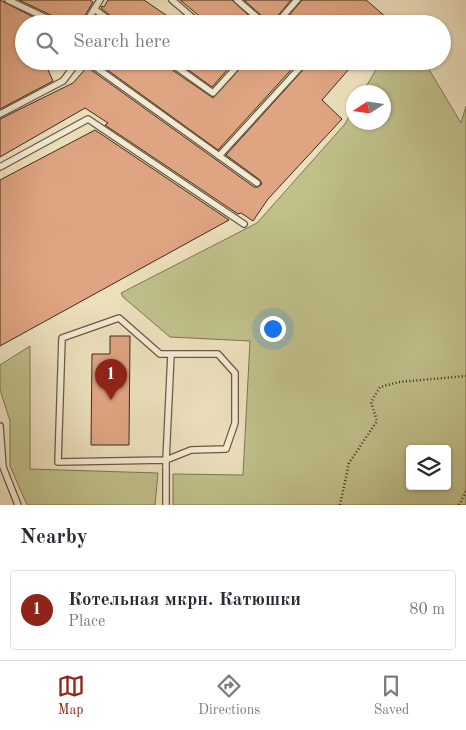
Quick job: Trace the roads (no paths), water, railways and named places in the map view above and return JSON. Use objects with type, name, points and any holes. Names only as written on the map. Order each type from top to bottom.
[{"type":"lane","points":[[8,0],[40,15]]},
{"type":"lane","points":[[91,15],[100,0]]},
{"type":"lane","points":[[172,0],[190,15]]},
{"type":"lane","points":[[237,0],[254,15]]},
{"type":"lane","points":[[284,15],[297,0]]},
{"type":"lane","points":[[94,9],[102,15]]},
{"type":"lane","points":[[0,114],[62,81],[71,70]]},
{"type":"lane","points":[[100,70],[257,183]]},
{"type":"lane","points":[[181,70],[213,93],[234,70]]},
{"type":"lane","points":[[219,156],[298,70]]},
{"type":"lane","points":[[0,167],[88,119],[244,224]]},
{"type":"lane","points":[[119,318],[160,354],[218,354],[235,373],[235,423],[226,449],[191,450],[166,460],[58,462],[62,338],[119,318]]},
{"type":"lane","points":[[166,505],[171,354]]},
{"type":"lane","points":[[0,426],[4,468],[18,505]]},
{"type":"place","name":"Котельная мкрн. Катюшки","points":[[111,400]]}]
